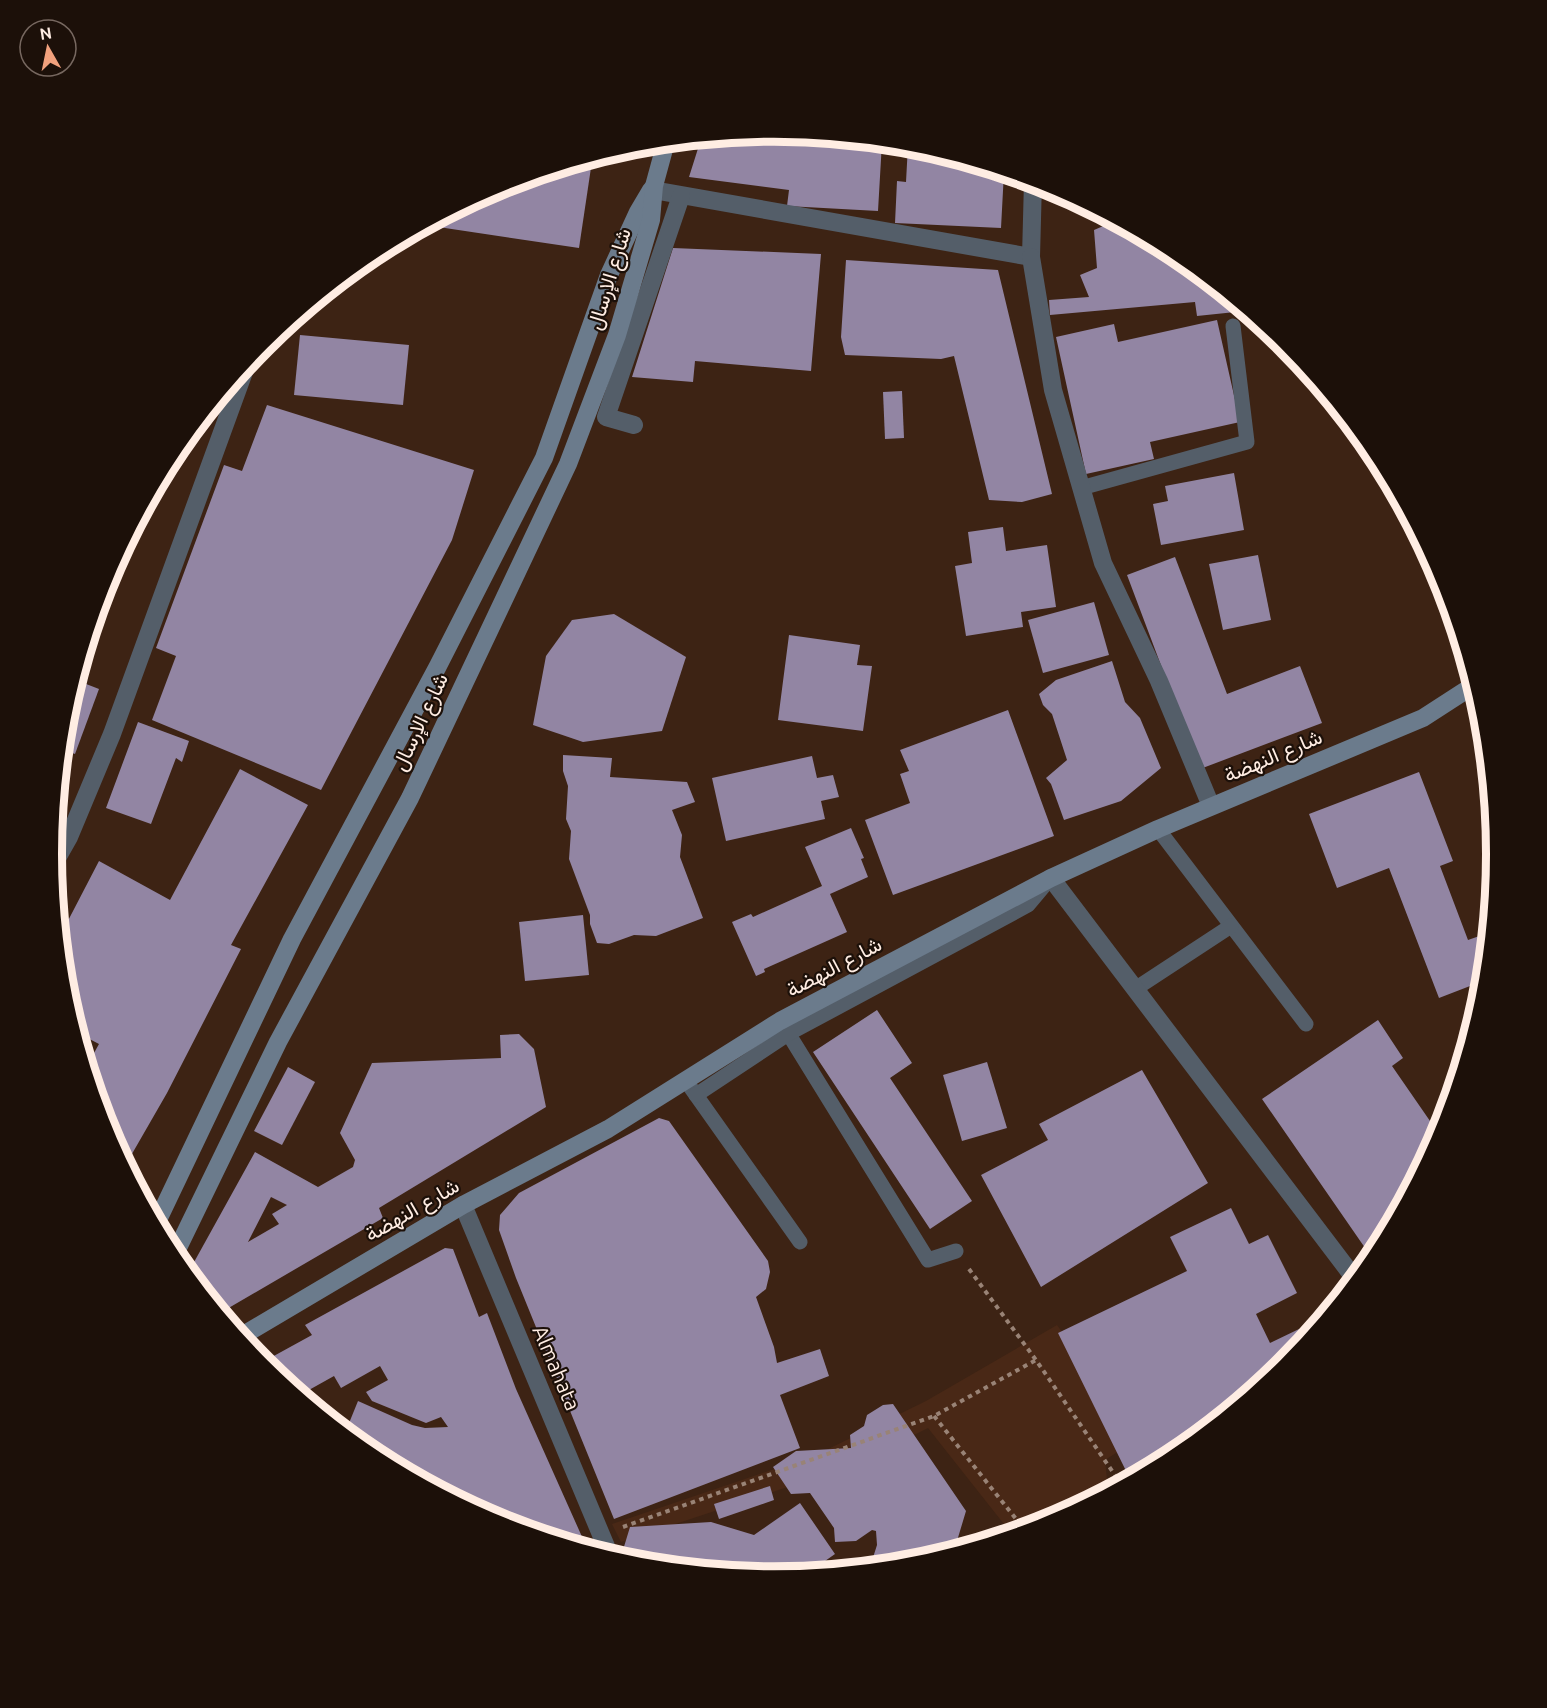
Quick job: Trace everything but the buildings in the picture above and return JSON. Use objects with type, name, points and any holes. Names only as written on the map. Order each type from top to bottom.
[{"type":"main road","name":"شارع الإرسال","points":[[179,1247],[278,1042],[410,798],[568,464],[617,335],[651,220],[653,188],[663,151]]},
{"type":"main road","name":"شارع الإرسال","points":[[160,1215],[292,939],[438,666],[544,458],[609,275],[638,212],[653,188]]},
{"type":"main road","name":"شارع النهضة","points":[[247,1333],[463,1205],[691,1087],[784,1027],[1051,878],[1211,806],[1423,718],[1466,690]]},
{"type":"street","points":[[653,188],[681,196],[1031,257]]},
{"type":"street","points":[[1033,191],[1031,257],[1053,390],[1102,563],[1159,681],[1211,806]]},
{"type":"street","points":[[634,425],[606,417],[681,196]]},
{"type":"street","points":[[62,849],[112,734],[240,383]]},
{"type":"street","points":[[1051,878],[1350,1272]]},
{"type":"street","name":"Almahata","points":[[463,1205],[606,1546]]},
{"type":"lane","points":[[1081,488],[1246,442],[1233,326]]},
{"type":"lane","points":[[1158,829],[1306,1024]]},
{"type":"lane","points":[[1135,989],[1231,926]]},
{"type":"lane","points":[[784,1027],[928,1260],[956,1251]]},
{"type":"lane","points":[[691,1087],[800,1242]]},
{"type":"path","points":[[956,1251],[1036,1360],[1117,1478]]},
{"type":"path","points":[[606,1546],[615,1530],[934,1416],[1036,1360]]},
{"type":"path","points":[[934,1416],[1018,1522]]},
{"type":"shaded area","points":[[1057,1325],[1138,1439],[1105,1460],[1107,1483],[1046,1512],[1006,1527],[928,1428],[854,1465],[621,1542],[612,1524],[816,1455],[926,1401]]}]
